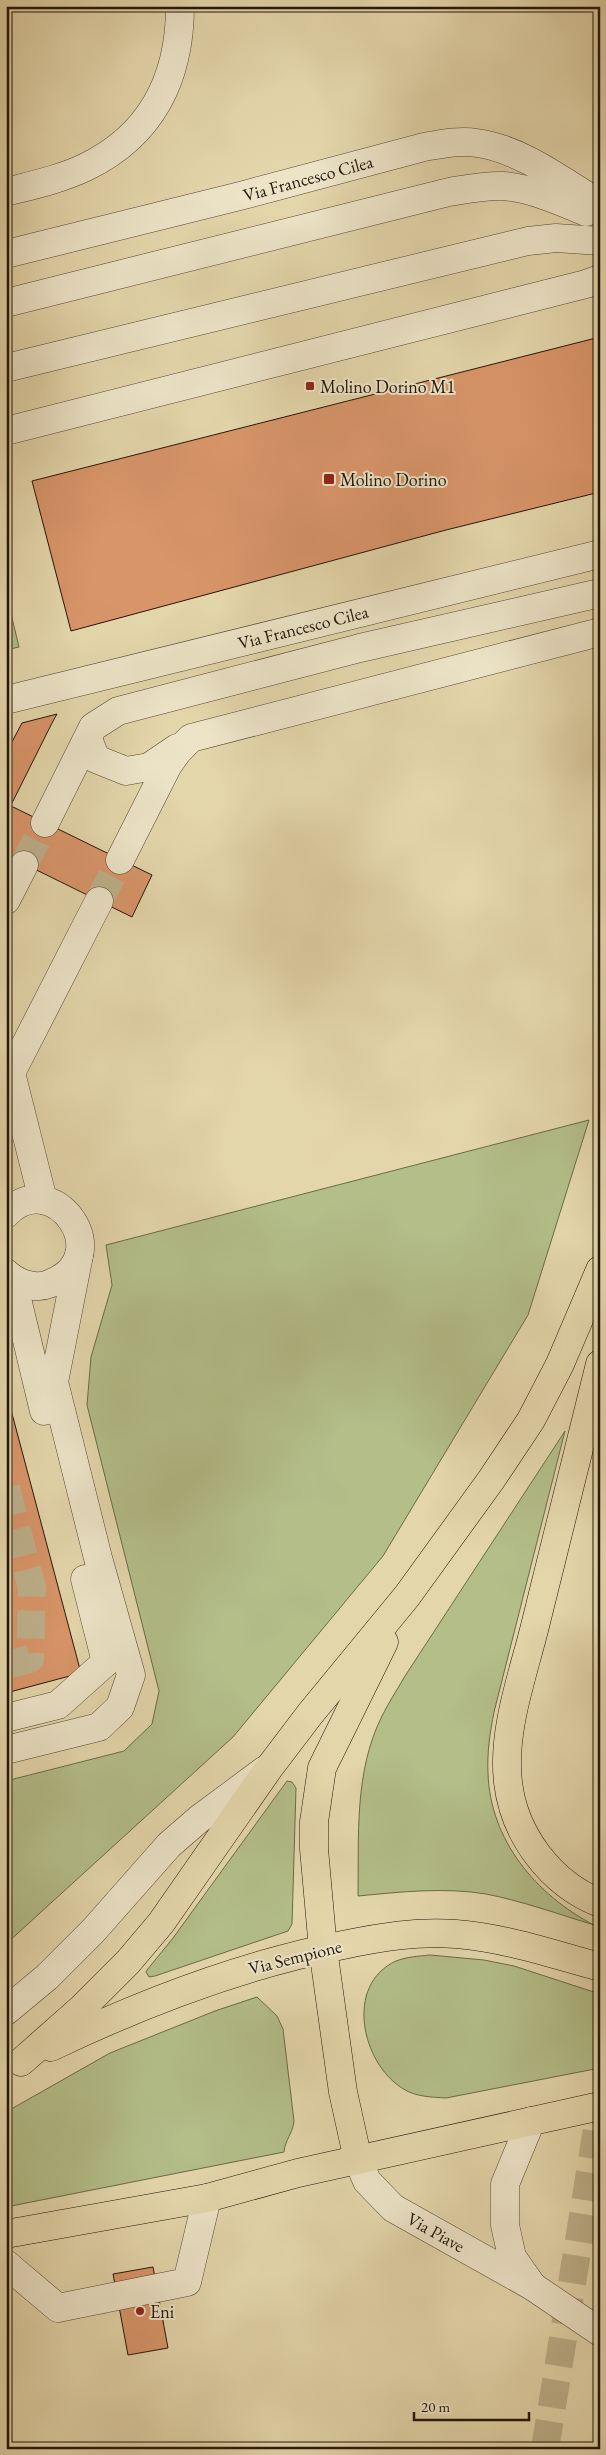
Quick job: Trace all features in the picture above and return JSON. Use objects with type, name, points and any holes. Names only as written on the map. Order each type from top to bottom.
[{"type":"main road","points":[[13,2067],[82,2008],[128,1962],[160,1923],[269,1768],[310,1714],[407,1596],[491,1480],[531,1420],[560,1364],[600,1270]]},
{"type":"main road","points":[[600,1364],[514,1710],[508,1772],[516,1812],[534,1848],[562,1881],[582,1896],[600,1903]]},
{"type":"main road","points":[[358,2160],[343,2092],[324,1949],[314,1831],[316,1796],[322,1768],[407,1596]]},
{"type":"main road","name":"Via Sempione","points":[[13,2067],[99,2024],[190,1987],[258,1965],[324,1949],[408,1934],[455,1934],[512,1942],[600,1967]]},
{"type":"main road","points":[[6,2234],[207,2198],[298,2173],[592,2106]]},
{"type":"street","points":[[6,192],[85,167],[113,152],[132,135],[151,114],[167,86],[176,56],[180,6]]},
{"type":"street","name":"Via Francesco Cilea","points":[[6,254],[453,142],[476,142],[500,148],[527,160],[600,204]]},
{"type":"street","points":[[6,303],[449,192],[503,186],[527,190],[600,217]]},
{"type":"street","points":[[6,368],[528,240],[556,238],[600,241]]},
{"type":"street","points":[[6,431],[595,282]]},
{"type":"street","name":"Via Francesco Cilea","points":[[6,700],[600,554]]},
{"type":"street","points":[[45,823],[93,726],[118,711],[360,648],[600,593]]},
{"type":"street","points":[[88,739],[96,759],[126,771],[149,766],[191,738],[600,632]]},
{"type":"street","points":[[120,860],[168,765],[191,738]]},
{"type":"street","points":[[6,900],[24,864]]},
{"type":"street","points":[[43,1200],[11,1073],[99,901]]},
{"type":"street","points":[[6,1750],[100,1727],[120,1707],[131,1675],[98,1558],[54,1382],[79,1255],[80,1236],[75,1222],[64,1209],[43,1200],[25,1202],[8,1207]]},
{"type":"street","points":[[9,1276],[28,1286],[46,1286],[62,1279],[73,1268],[79,1255]]},
{"type":"street","points":[[6,1718],[58,1705],[106,1662],[9,1276]]},
{"type":"street","points":[[6,2011],[47,1977],[93,1931],[170,1845],[199,1819],[269,1768]]},
{"type":"street","name":"Via Piave","points":[[531,2121],[505,2184],[505,2225],[512,2257],[532,2286]]},
{"type":"street","name":"Via Piave","points":[[358,2160],[367,2181],[393,2208],[532,2286],[600,2332]]},
{"type":"street","points":[[6,2264],[58,2308],[187,2282],[207,2198]]},
{"type":"green space","points":[[6,593],[19,647],[6,650]]},
{"type":"green space","points":[[589,1120],[528,1315],[383,1556],[233,1737],[6,1944],[6,1781],[124,1751],[152,1724],[159,1691],[87,1405],[91,1357],[112,1285],[106,1245]]},
{"type":"green space","points":[[565,1431],[494,1712],[489,1742],[488,1773],[491,1798],[497,1821],[507,1843],[520,1863],[553,1898],[573,1913],[594,1925],[513,1900],[470,1892],[422,1891],[358,1896],[362,1782],[373,1737],[382,1716],[405,1676]]},
{"type":"green space","points":[[287,1781],[292,1782],[296,1788],[292,1924],[288,1931],[149,1977],[146,1972],[147,1970],[173,1938]]},
{"type":"green space","points":[[430,1955],[484,1960],[514,1966],[600,1994],[600,2068],[446,2098],[418,2095],[402,2088],[388,2076],[377,2061],[369,2043],[364,2024],[364,2005],[369,1987],[380,1972],[396,1961]]},
{"type":"green space","points":[[257,1997],[277,2016],[283,2029],[294,2121],[284,2152],[6,2207],[6,2112],[110,2053],[215,2011]]},
{"type":"building","points":[[600,337],[600,492],[446,530],[71,631],[32,481]]},
{"type":"building","points":[[57,714],[6,815],[6,753],[22,723]]},
{"type":"building","points":[[11,806],[152,875],[132,917],[6,855],[6,815]]},
{"type":"building","points":[[6,1391],[81,1673],[6,1693]]},
{"type":"building","name":"Eni","points":[[153,2267],[168,2348],[128,2355],[113,2274]]},
{"type":"tunnel","points":[[24,865],[45,823]]},
{"type":"tunnel","points":[[99,901],[120,860]]},
{"type":"tunnel","points":[[6,1488],[32,1588],[30,1659],[6,1665]]},
{"type":"tunnel","points":[[545,2449],[600,2111]]},
{"type":"place","name":"Molino Dorino M1","points":[[310,386]]},
{"type":"place","name":"Molino Dorino","points":[[329,479]]},
{"type":"place","name":"Eni","points":[[140,2311]]}]
